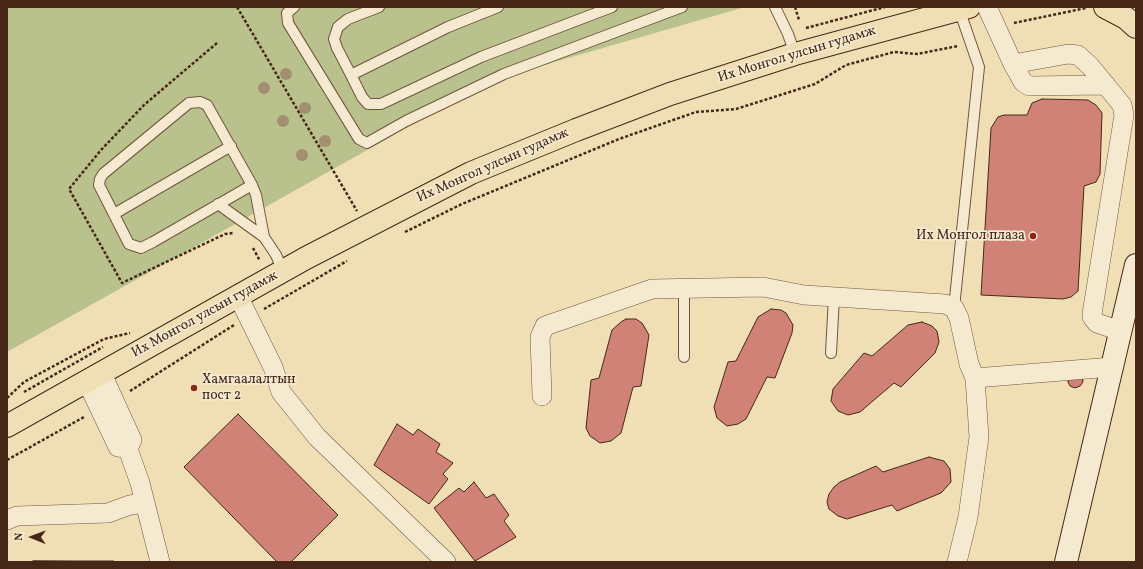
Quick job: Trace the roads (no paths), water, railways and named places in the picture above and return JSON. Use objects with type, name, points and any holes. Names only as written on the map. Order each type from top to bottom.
[{"type":"main road","points":[[1105,7],[1126,18],[1136,27]]},
{"type":"main road","name":"Их Монгол улсын гудамж","points":[[7,426],[95,378],[283,271],[408,204],[484,167],[670,94],[795,54],[964,8]]},
{"type":"street","points":[[987,7],[1013,64],[1023,82],[1029,86],[1106,85]]},
{"type":"street","points":[[1013,64],[1074,54],[1081,57],[1090,66],[1120,101],[1124,115],[1092,314],[1092,317],[1097,323],[1120,331]]},
{"type":"street","points":[[1066,562],[1136,265]]},
{"type":"street","points":[[542,396],[540,337],[545,326],[652,289],[763,287],[804,295],[945,304],[954,308],[959,318],[969,364],[975,378],[979,437],[968,518],[957,562]]},
{"type":"street","points":[[238,296],[273,367],[281,392],[317,437],[446,562]]},
{"type":"street","points":[[975,378],[1112,367]]},
{"type":"street","points":[[95,378],[107,404],[132,440],[128,449],[145,503],[160,562]]},
{"type":"street","points":[[7,520],[17,516],[108,513],[130,505],[145,503]]},
{"type":"lane","points":[[294,7],[287,13],[288,23],[359,139],[367,142],[406,121],[504,74],[682,7]]},
{"type":"lane","points":[[379,7],[348,19],[338,27],[334,39],[337,48],[362,97],[368,104],[381,104],[481,57],[612,7]]},
{"type":"lane","points":[[351,75],[448,27],[498,7]]},
{"type":"lane","points":[[775,7],[795,54]]},
{"type":"lane","points":[[954,308],[979,67],[970,41],[964,8]]},
{"type":"lane","points":[[252,185],[141,248],[129,244],[99,185],[100,178],[103,174],[189,103],[200,102],[207,105],[252,185],[256,195],[264,237]]},
{"type":"lane","points":[[114,214],[230,146]]},
{"type":"lane","points":[[218,204],[264,237],[276,255],[283,271]]},
{"type":"lane","points":[[684,289],[684,357]]},
{"type":"lane","points":[[831,353],[834,297]]},
{"type":"place","name":"Их Монгол плаза","points":[[1033,236]]},
{"type":"place","name":"Хамгаалалтын пост 2","points":[[194,388]]}]
